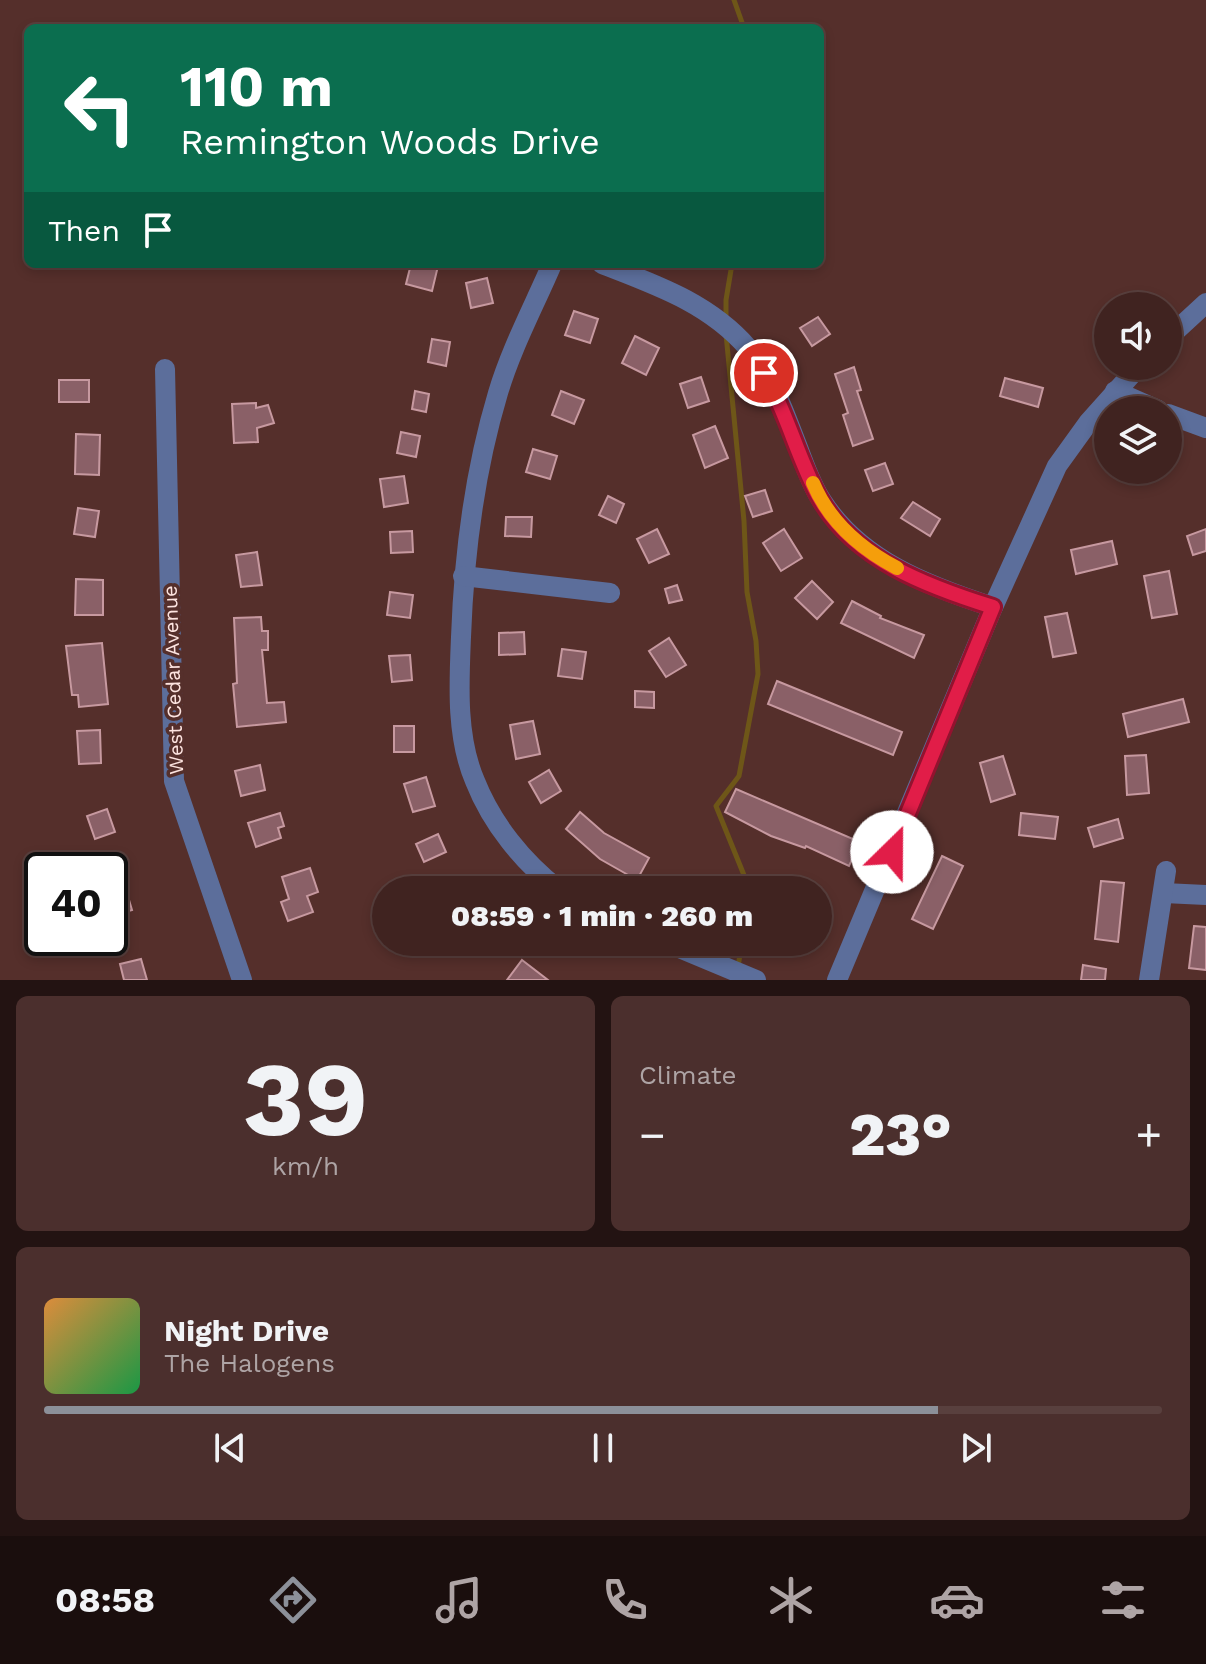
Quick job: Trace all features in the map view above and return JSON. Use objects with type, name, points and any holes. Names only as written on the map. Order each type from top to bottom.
[{"type":"street","points":[[541,876],[512,844],[488,809],[473,779],[464,741],[459,680],[463,576],[478,472],[498,390],[550,268]]},
{"type":"street","points":[[613,268],[675,291],[714,315],[749,349],[778,396],[820,498],[838,523],[875,556],[935,588],[993,607]]},
{"type":"street","points":[[1182,325],[1206,303]]},
{"type":"street","name":"West Cedar Avenue","points":[[165,369],[174,781],[242,980]]},
{"type":"street","points":[[837,980],[993,607],[1057,466],[1126,380]]},
{"type":"street","points":[[1115,391],[1126,396]]},
{"type":"street","points":[[1182,419],[1206,428]]},
{"type":"street","points":[[463,576],[610,593]]},
{"type":"street","points":[[1149,980],[1166,871]]},
{"type":"street","points":[[1164,893],[1206,895]]},
{"type":"street","points":[[699,956],[756,980]]},
{"type":"building","points":[[410,268],[438,268],[432,291],[406,284]]},
{"type":"building","points":[[487,278],[493,303],[471,308],[466,283]]},
{"type":"building","points":[[574,311],[598,319],[590,343],[565,335]]},
{"type":"building","points":[[818,317],[830,334],[812,346],[800,328]]},
{"type":"building","points":[[635,336],[659,348],[646,375],[622,363]]},
{"type":"building","points":[[432,339],[450,342],[446,366],[428,362]]},
{"type":"building","points":[[854,367],[861,390],[857,391],[873,439],[853,446],[843,415],[848,413],[835,374]]},
{"type":"building","points":[[701,377],[709,401],[688,408],[680,384]]},
{"type":"building","points":[[1005,378],[1043,388],[1038,407],[1000,396]]},
{"type":"building","points":[[59,380],[89,380],[89,402],[59,402]]},
{"type":"building","points":[[415,391],[429,394],[426,412],[412,409]]},
{"type":"building","points":[[561,391],[584,400],[574,424],[552,415]]},
{"type":"building","points":[[256,403],[256,408],[268,405],[274,423],[257,428],[258,442],[234,443],[232,404]]},
{"type":"building","points":[[715,426],[728,458],[705,468],[693,435]]},
{"type":"building","points":[[401,432],[420,436],[416,457],[397,453]]},
{"type":"building","points":[[76,434],[100,435],[99,475],[75,474]]},
{"type":"building","points":[[533,449],[557,456],[550,479],[526,472]]},
{"type":"building","points":[[885,463],[893,484],[873,491],[865,470]]},
{"type":"building","points":[[404,476],[408,503],[384,507],[380,479]]},
{"type":"building","points":[[765,490],[772,511],[753,517],[745,496]]},
{"type":"building","points":[[608,496],[624,504],[616,523],[599,515]]},
{"type":"building","points":[[913,502],[940,519],[930,536],[901,518]]},
{"type":"building","points":[[78,508],[99,511],[95,537],[74,534]]},
{"type":"building","points":[[506,517],[532,517],[531,537],[505,536]]},
{"type":"building","points":[[657,529],[669,554],[649,563],[637,539]]},
{"type":"building","points":[[784,529],[802,558],[781,571],[763,543]]},
{"type":"building","points":[[1206,529],[1206,551],[1193,555],[1187,536]]},
{"type":"building","points":[[412,531],[413,552],[391,553],[390,532]]},
{"type":"building","points":[[1112,541],[1117,564],[1076,574],[1071,550]]},
{"type":"building","points":[[257,552],[262,585],[241,587],[236,555]]},
{"type":"building","points":[[1169,571],[1177,614],[1152,618],[1144,576]]},
{"type":"building","points":[[76,579],[103,580],[103,615],[75,615]]},
{"type":"building","points":[[812,581],[833,602],[817,619],[795,598]]},
{"type":"building","points":[[677,585],[682,600],[669,603],[665,589]]},
{"type":"building","points":[[390,592],[413,595],[410,618],[387,615]]},
{"type":"building","points":[[852,601],[880,618],[924,635],[914,658],[841,623]]},
{"type":"building","points":[[1067,613],[1076,653],[1053,657],[1045,617]]},
{"type":"building","points":[[261,617],[262,631],[268,631],[268,650],[262,650],[267,703],[284,702],[286,722],[237,727],[233,684],[237,683],[234,618]]},
{"type":"building","points":[[524,632],[525,654],[499,655],[499,633]]},
{"type":"building","points":[[669,638],[686,665],[666,677],[649,651]]},
{"type":"building","points":[[102,643],[108,704],[79,707],[78,695],[72,695],[66,646]]},
{"type":"building","points":[[562,649],[586,652],[582,679],[558,676]]},
{"type":"building","points":[[410,655],[412,680],[392,682],[389,656]]},
{"type":"building","points":[[777,681],[902,732],[893,755],[768,704]]},
{"type":"building","points":[[635,691],[654,692],[654,708],[635,707]]},
{"type":"building","points":[[1183,699],[1189,722],[1128,737],[1123,714]]},
{"type":"building","points":[[533,721],[540,754],[516,759],[510,725]]},
{"type":"building","points":[[394,726],[414,726],[414,752],[394,752]]},
{"type":"building","points":[[100,730],[101,763],[79,764],[77,731]]},
{"type":"building","points":[[1146,755],[1149,793],[1127,795],[1125,756]]},
{"type":"building","points":[[1003,756],[1015,794],[991,802],[980,763]]},
{"type":"building","points":[[260,765],[265,790],[241,796],[235,771]]},
{"type":"building","points":[[549,770],[561,791],[541,803],[529,782]]},
{"type":"building","points":[[426,777],[435,806],[413,812],[404,784]]},
{"type":"building","points":[[736,789],[860,842],[849,866],[806,846],[771,836],[725,812]]},
{"type":"building","points":[[107,809],[115,832],[95,839],[87,816]]},
{"type":"building","points":[[580,812],[604,833],[649,858],[639,876],[630,876],[600,859],[566,829]]},
{"type":"building","points":[[280,813],[284,826],[278,828],[281,838],[256,847],[248,823]]},
{"type":"building","points":[[1021,813],[1058,817],[1055,839],[1019,835]]},
{"type":"building","points":[[1118,819],[1123,838],[1094,847],[1088,828]]},
{"type":"building","points":[[438,834],[446,852],[424,862],[416,844]]},
{"type":"building","points":[[942,856],[963,866],[933,929],[912,919]]},
{"type":"building","points":[[310,868],[318,892],[307,896],[313,912],[288,921],[281,902],[289,899],[282,877]]},
{"type":"building","points":[[1101,881],[1124,883],[1118,942],[1095,939]]},
{"type":"building","points":[[1194,926],[1206,927],[1206,970],[1189,968]]},
{"type":"building","points":[[141,959],[147,980],[124,980],[120,964]]},
{"type":"building","points":[[522,960],[548,980],[507,980]]},
{"type":"building","points":[[1083,965],[1106,969],[1105,980],[1081,980]]},
{"type":"waterway","points":[[734,0],[743,24]]},
{"type":"waterway","points":[[726,320],[731,268]]},
{"type":"waterway","points":[[726,334],[744,521],[747,592],[756,641],[758,674],[739,776],[716,806],[744,876]]},
{"type":"waterway","points":[[738,967],[740,956]]},
{"type":"slow traffic","points":[[813,483],[838,523],[875,556],[897,568]]},
{"type":"route","points":[[764,373],[778,396],[820,498],[838,523],[875,556],[895,567],[935,588],[993,607],[892,852]]}]
